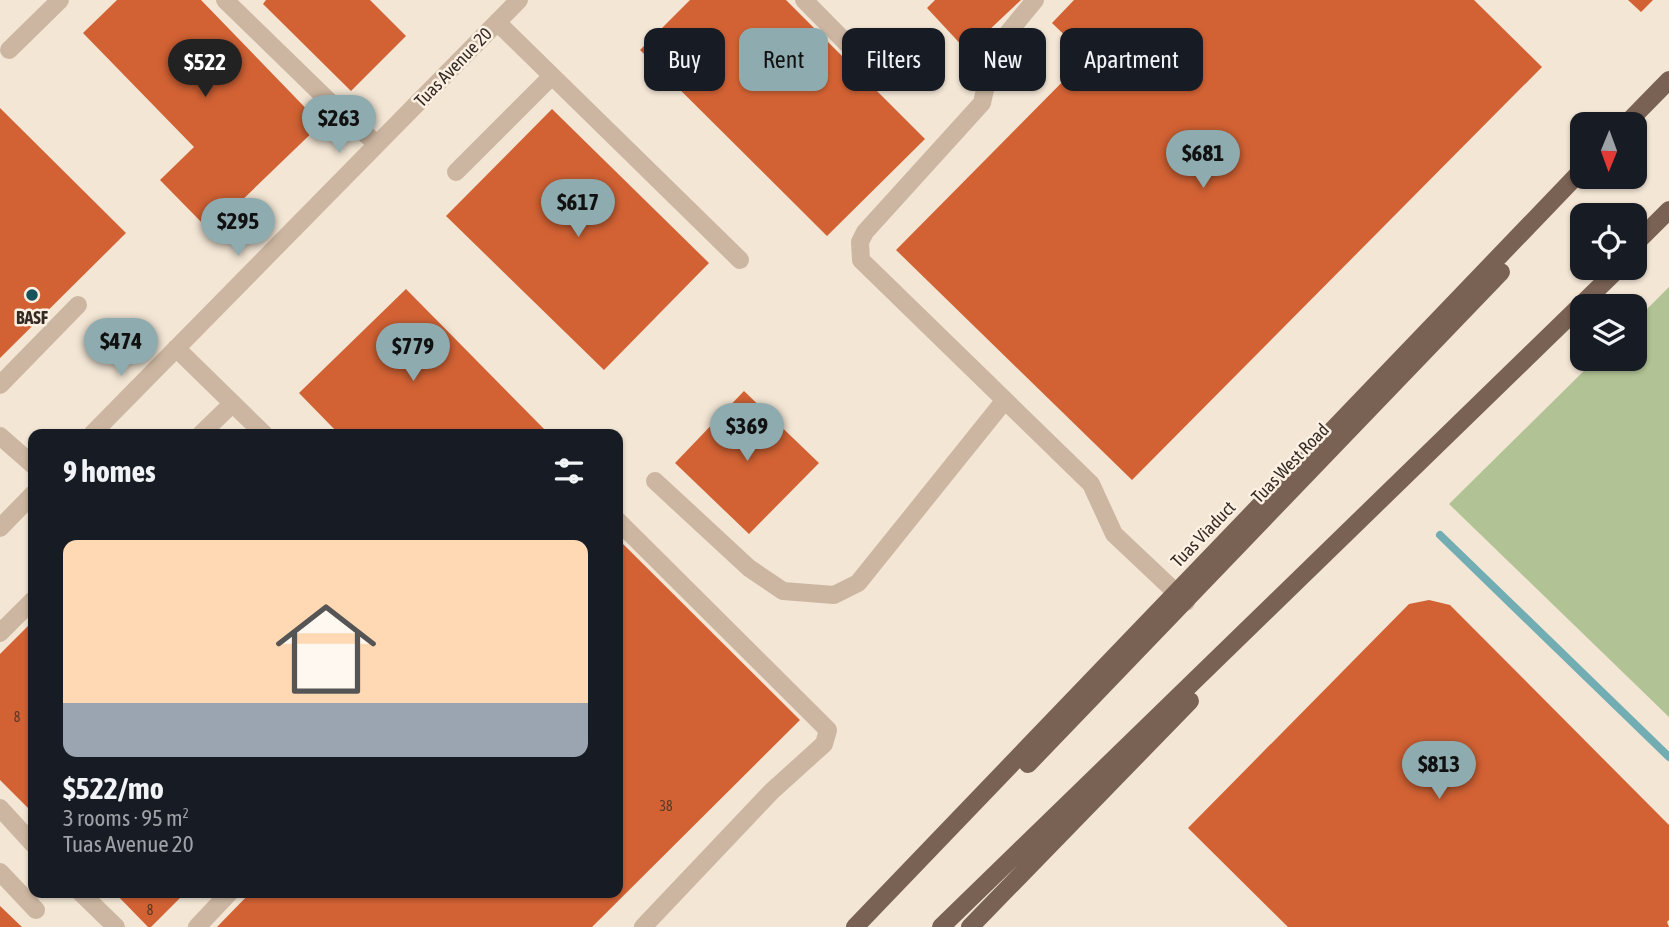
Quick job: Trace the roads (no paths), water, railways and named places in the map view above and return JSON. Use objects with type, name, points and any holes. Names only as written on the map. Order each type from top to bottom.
[{"type":"main road","points":[[1638,112],[1669,80]]},
{"type":"main road","points":[[1647,119],[1669,96]]},
{"type":"main road","name":"Tuas Viaduct","points":[[855,927],[1570,182]]},
{"type":"main road","name":"Tuas West Road","points":[[869,927],[1186,602],[1581,189]]},
{"type":"main road","points":[[1647,232],[1669,209]]},
{"type":"main road","points":[[1647,240],[1669,219]]},
{"type":"main road","points":[[970,927],[1600,280]]},
{"type":"main road","points":[[941,927],[1607,280]]},
{"type":"street","points":[[9,50],[60,0]]},
{"type":"street","points":[[225,0],[341,113],[377,144]]},
{"type":"street","name":"Tuas Avenue 20","points":[[97,429],[519,0]]},
{"type":"street","points":[[804,0],[842,39]]},
{"type":"street","points":[[1035,0],[994,50],[982,103],[866,232],[860,242],[862,260],[1091,484],[1114,534],[1186,602]]},
{"type":"street","points":[[497,22],[740,260]]},
{"type":"street","points":[[456,172],[552,76]]},
{"type":"street","points":[[0,385],[78,305]]},
{"type":"street","points":[[176,348],[259,429]]},
{"type":"street","points":[[654,481],[749,568],[783,591],[834,595],[858,583],[1005,400]]},
{"type":"street","points":[[206,429],[232,404]]},
{"type":"street","points":[[0,436],[28,461]]},
{"type":"street","points":[[0,528],[28,499]]},
{"type":"street","points":[[623,526],[828,730],[824,744],[772,791],[643,927]]},
{"type":"street","points":[[0,633],[28,605]]},
{"type":"street","points":[[0,808],[28,839]]},
{"type":"street","points":[[0,872],[36,910]]},
{"type":"street","points":[[86,898],[116,927]]},
{"type":"street","points":[[197,927],[224,898]]},
{"type":"waterway","points":[[1440,535],[1669,757]]},
{"type":"place","name":"BASF","points":[[32,295]]}]
